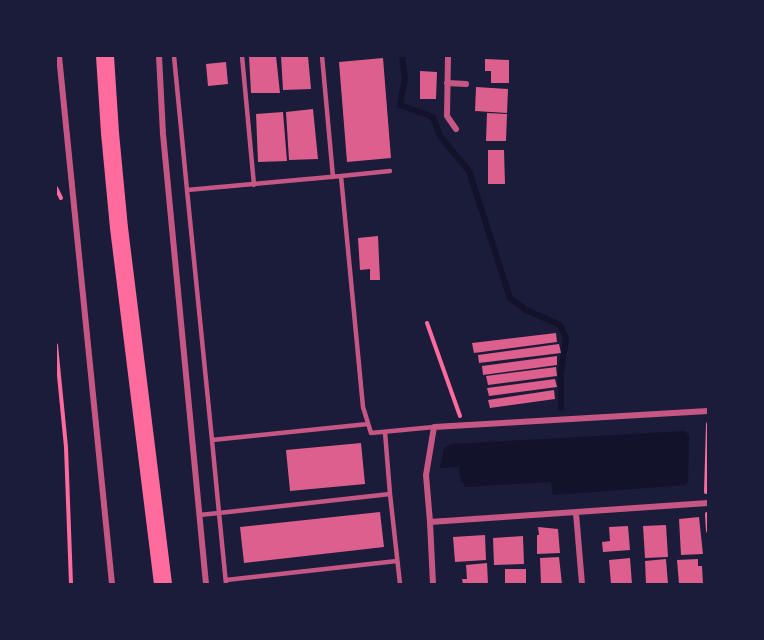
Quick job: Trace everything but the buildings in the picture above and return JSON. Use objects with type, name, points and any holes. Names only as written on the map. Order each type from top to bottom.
[{"type":"highway","points":[[105,56],[137,464],[150,585]]},
{"type":"highway","points":[[119,228],[163,585]]},
{"type":"street","points":[[59,56],[112,585]]},
{"type":"street","points":[[159,56],[163,134],[206,585]]},
{"type":"street","points":[[448,56],[447,116],[456,129]]},
{"type":"street","points":[[447,83],[466,84]]},
{"type":"street","points":[[433,585],[426,475],[434,427],[708,411]]},
{"type":"street","points":[[430,522],[707,504]]},
{"type":"street","points":[[576,513],[582,585]]},
{"type":"lane","points":[[174,56],[226,582],[397,561]]},
{"type":"lane","points":[[242,56],[254,185]]},
{"type":"lane","points":[[322,56],[333,177]]},
{"type":"lane","points":[[187,190],[390,171]]},
{"type":"lane","points":[[341,176],[363,407],[371,433],[434,427]]},
{"type":"lane","points":[[212,440],[368,424]]},
{"type":"lane","points":[[385,432],[400,585]]},
{"type":"lane","points":[[199,515],[390,494]]},
{"type":"path","points":[[427,324],[463,426]]},
{"type":"path","points":[[56,345],[66,447],[71,585]]},
{"type":"path","points":[[708,424],[708,531]]},
{"type":"shaded area","points":[[685,431],[689,435],[688,482],[685,485],[553,495],[551,482],[464,487],[459,467],[440,468],[444,448],[452,444]]},
{"type":"waterway","points":[[402,56],[405,78],[400,105],[433,117],[440,136],[469,171],[510,298],[526,310],[560,325],[566,338],[561,373],[561,408]]}]
